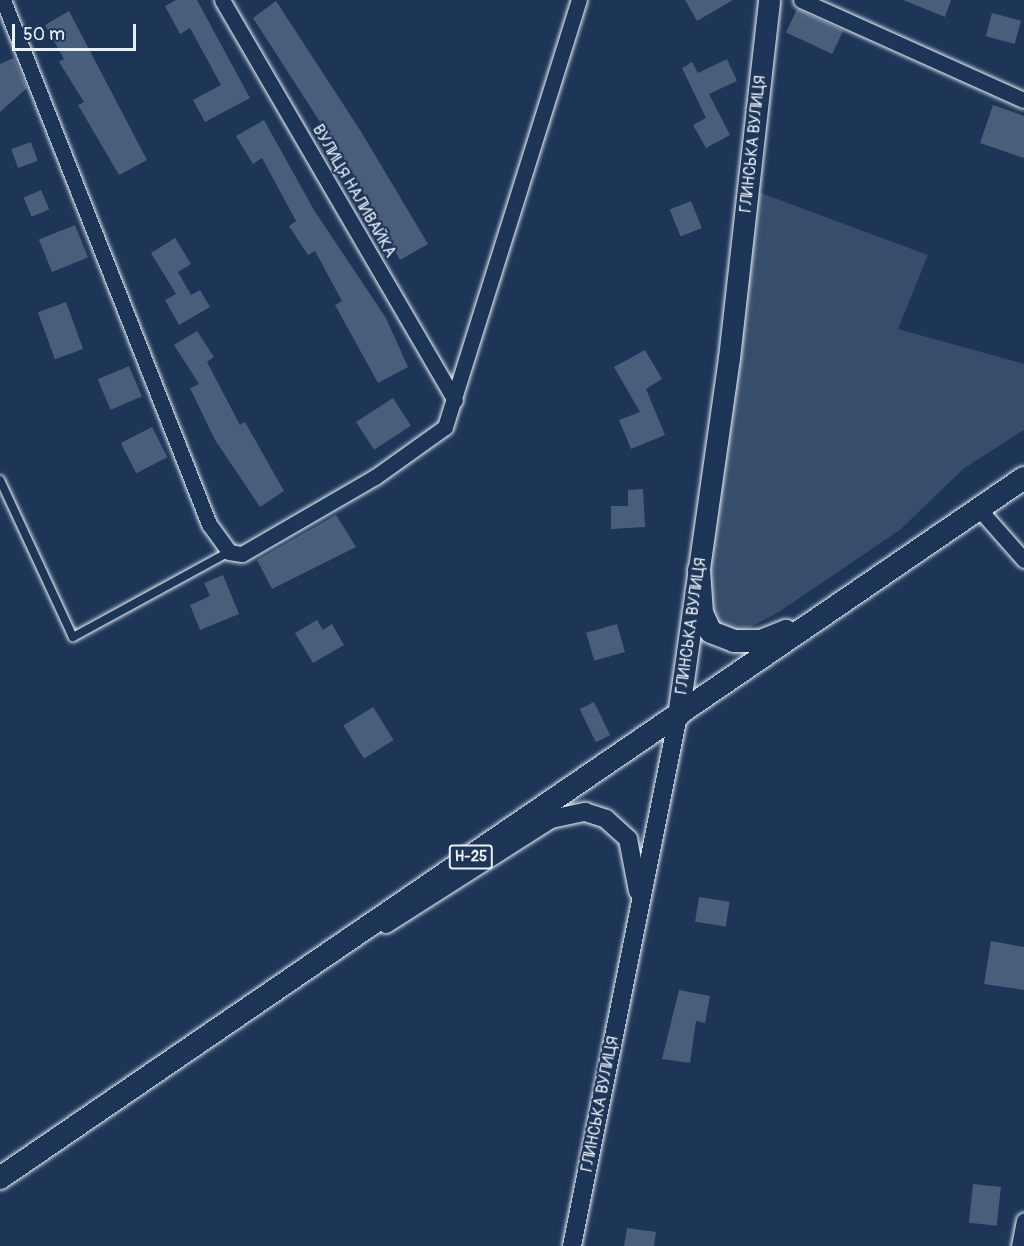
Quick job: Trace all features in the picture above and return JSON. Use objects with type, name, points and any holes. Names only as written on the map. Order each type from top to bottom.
[{"type":"main road","name":"ГЛИНСЬКА ВУЛИЦЯ","points":[[678,716],[699,570],[769,0]]},
{"type":"main road","name":"Н-25","points":[[0,1178],[1024,478]]},
{"type":"main road","points":[[699,570],[702,613],[711,632],[734,641],[780,635],[848,592],[860,591]]},
{"type":"street","points":[[3,0],[170,430],[209,524],[229,552],[252,551],[305,514],[375,477],[445,428],[456,400],[579,0]]},
{"type":"street","name":"ВУЛИЦЯ НАЛИВАЙКА","points":[[222,0],[456,400]]},
{"type":"street","points":[[801,0],[1024,100]]},
{"type":"street","points":[[979,509],[1024,560]]},
{"type":"street","name":"ГЛИНСЬКА ВУЛИЦЯ","points":[[572,1246],[678,716]]},
{"type":"street","points":[[341,946],[417,909],[551,819],[585,812],[606,819],[628,839],[640,906]]},
{"type":"street","points":[[1019,1246],[1024,1220]]},
{"type":"lane","points":[[0,480],[73,637],[229,552]]},
{"type":"shaded area","points":[[747,188],[928,255],[898,329],[1024,364],[1024,430],[963,469],[901,529],[779,612],[743,631],[723,630],[695,594]]},
{"type":"building","points":[[176,0],[197,0],[250,98],[205,122],[193,100],[221,85],[190,28],[180,34],[165,6]]},
{"type":"building","points":[[685,0],[733,0],[697,21]]},
{"type":"building","points":[[903,0],[951,0],[945,17]]},
{"type":"building","points":[[276,1],[360,130],[428,244],[400,260],[351,170],[253,18]]},
{"type":"building","points":[[797,9],[843,31],[832,54],[786,33]]},
{"type":"building","points":[[69,11],[147,160],[119,175],[78,105],[84,102],[59,62],[64,59],[45,25]]},
{"type":"building","points":[[992,13],[1021,21],[1015,44],[986,36]]},
{"type":"building","points":[[14,58],[27,88],[0,112],[0,64]]},
{"type":"building","points":[[727,59],[737,81],[709,94],[730,135],[706,148],[693,125],[706,118],[682,68],[692,62],[698,73]]},
{"type":"building","points":[[993,105],[1024,116],[1024,158],[980,143]]},
{"type":"building","points":[[264,120],[314,210],[386,318],[408,367],[378,383],[335,305],[342,301],[315,251],[308,255],[289,226],[296,221],[262,158],[253,164],[236,136]]},
{"type":"building","points":[[31,142],[38,161],[18,168],[11,149]]},
{"type":"building","points":[[41,190],[49,209],[32,217],[24,197]]},
{"type":"building","points":[[691,201],[702,228],[681,237],[670,210]]},
{"type":"building","points":[[75,225],[88,257],[52,272],[39,240]]},
{"type":"building","points":[[175,238],[191,264],[178,272],[191,295],[200,290],[210,307],[179,325],[165,300],[176,294],[151,253]]},
{"type":"building","points":[[66,302],[83,349],[55,359],[38,312]]},
{"type":"building","points":[[197,331],[214,357],[207,362],[240,425],[245,422],[284,491],[260,507],[215,440],[190,388],[199,384],[174,345]]},
{"type":"building","points":[[645,350],[662,379],[646,389],[665,435],[631,449],[619,420],[640,412],[614,367]]},
{"type":"building","points":[[129,366],[142,396],[111,410],[98,379]]},
{"type":"building","points":[[393,398],[411,426],[374,450],[356,422]]},
{"type":"building","points":[[152,427],[167,457],[136,473],[121,443]]},
{"type":"building","points":[[643,489],[645,527],[611,529],[611,506],[628,506],[628,490]]},
{"type":"building","points":[[336,515],[356,547],[272,589],[257,560]]},
{"type":"building","points":[[223,575],[239,614],[200,630],[190,605],[210,596],[204,583]]},
{"type":"building","points":[[317,620],[323,630],[332,624],[344,645],[313,663],[295,633]]},
{"type":"building","points":[[617,624],[625,652],[594,661],[586,633]]},
{"type":"building","points":[[594,702],[610,735],[596,742],[580,709]]},
{"type":"building","points":[[373,707],[394,740],[364,759],[343,726]]},
{"type":"building","points":[[699,897],[730,902],[726,927],[695,922]]},
{"type":"building","points":[[991,941],[1024,947],[1024,990],[984,984]]},
{"type":"building","points":[[679,990],[710,996],[705,1023],[696,1021],[690,1063],[662,1059]]},
{"type":"building","points":[[973,1184],[1001,1187],[997,1226],[969,1223]]},
{"type":"building","points":[[627,1228],[656,1232],[654,1246],[624,1246]]}]
